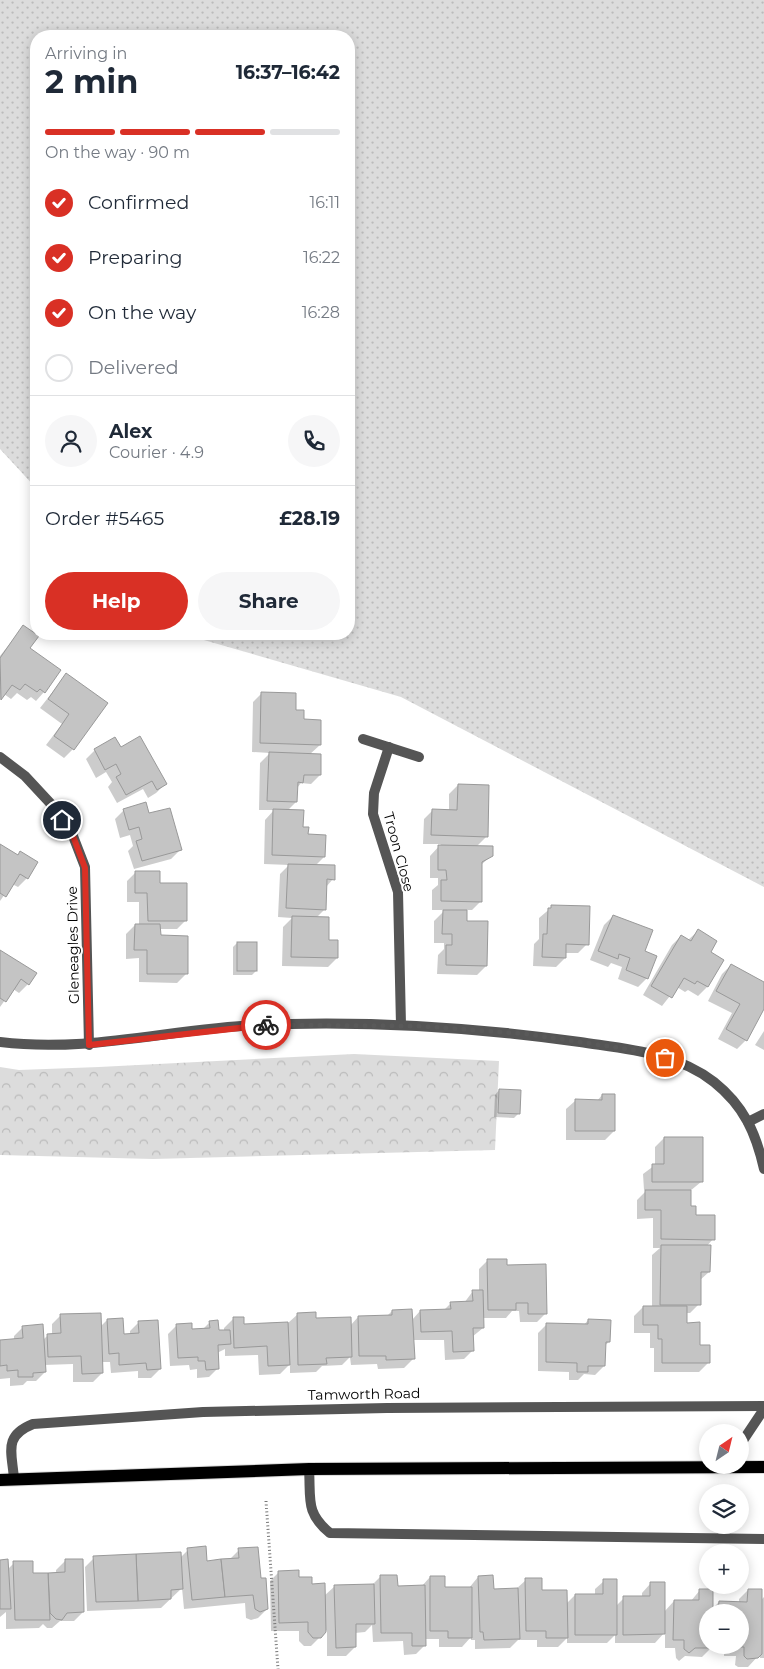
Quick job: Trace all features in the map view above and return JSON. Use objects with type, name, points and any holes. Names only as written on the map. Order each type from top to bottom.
[{"type":"main road","points":[[0,1480],[309,1469],[699,1466]]},
{"type":"main road","points":[[749,1467],[764,1467]]},
{"type":"street","points":[[363,739],[419,757]]},
{"type":"street","name":"Troon Close","points":[[389,747],[374,793],[374,814],[398,892],[401,1025]]},
{"type":"street","name":"Gleneagles Drive","points":[[0,758],[25,776],[51,804],[73,836],[85,868],[89,1045]]},
{"type":"street","points":[[0,1042],[89,1045],[256,1025],[401,1025],[527,1034],[647,1052],[682,1063],[713,1081],[740,1107],[757,1140],[764,1170]]},
{"type":"street","points":[[748,1122],[764,1114]]},
{"type":"street","name":"Tamworth Road","points":[[14,1479],[12,1442],[18,1430],[32,1424],[203,1412],[387,1408],[764,1408]]},
{"type":"street","points":[[749,1431],[764,1408]]},
{"type":"street","points":[[309,1469],[311,1510],[316,1522],[330,1533],[764,1539]]},
{"type":"path","points":[[266,1502],[278,1669]]},
{"type":"green space","points":[[0,0],[764,0],[764,887],[401,697],[204,640],[355,640],[355,30],[30,30],[30,482],[0,449]]},
{"type":"green space","points":[[354,1054],[499,1061],[495,1150],[153,1159],[0,1155],[0,1067],[19,1070]]},
{"type":"building","points":[[23,625],[30,630],[30,640],[36,640],[30,648],[61,670],[45,693],[40,689],[37,692],[25,684],[20,690],[12,685],[1,700],[0,658]]},
{"type":"building","points":[[66,673],[108,703],[74,750],[54,736],[69,714],[48,699]]},
{"type":"building","points":[[261,692],[296,693],[296,710],[304,710],[304,719],[321,720],[321,745],[260,743]]},
{"type":"building","points":[[140,736],[167,784],[157,790],[152,781],[126,795],[116,777],[121,774],[116,764],[105,770],[94,749],[115,737],[121,747]]},
{"type":"building","points":[[269,752],[321,754],[321,775],[304,775],[303,783],[298,782],[297,802],[267,801]]},
{"type":"building","points":[[458,784],[489,785],[488,837],[431,835],[432,809],[457,810]]},
{"type":"building","points":[[146,802],[149,813],[170,808],[182,850],[142,861],[136,841],[142,839],[139,827],[129,830],[123,809]]},
{"type":"building","points":[[273,809],[304,810],[303,827],[309,827],[308,834],[326,835],[325,857],[272,855]]},
{"type":"building","points":[[0,844],[18,855],[20,851],[38,862],[28,879],[20,874],[6,897],[0,893]]},
{"type":"building","points":[[438,845],[493,846],[493,856],[482,862],[482,902],[441,901],[441,880],[447,880],[446,870],[438,870]]},
{"type":"building","points":[[288,864],[335,865],[335,880],[327,879],[326,910],[286,908]]},
{"type":"building","points":[[135,871],[160,871],[160,883],[187,883],[187,921],[148,921],[147,893],[135,893]]},
{"type":"building","points":[[551,905],[590,906],[589,945],[566,944],[566,958],[542,957],[543,934],[547,934],[548,908],[551,908]]},
{"type":"building","points":[[443,910],[467,910],[467,921],[488,921],[487,966],[446,965],[446,945],[452,945],[452,934],[442,934]]},
{"type":"building","points":[[613,915],[653,930],[645,951],[657,956],[648,979],[626,970],[630,958],[619,954],[618,959],[598,951]]},
{"type":"building","points":[[292,916],[329,917],[329,940],[338,940],[338,958],[291,957]]},
{"type":"building","points":[[135,924],[160,924],[161,935],[188,936],[188,974],[147,974],[147,950],[134,950]]},
{"type":"building","points":[[698,929],[717,941],[711,952],[724,960],[708,987],[697,981],[695,984],[684,978],[672,998],[651,986],[681,935],[691,941]]},
{"type":"building","points":[[237,942],[257,942],[257,971],[237,971]]},
{"type":"building","points":[[0,950],[37,973],[29,985],[21,979],[6,1002],[0,998]]},
{"type":"building","points":[[731,964],[764,982],[764,1009],[747,1041],[726,1029],[740,1004],[716,991]]},
{"type":"building","points":[[499,1089],[521,1090],[520,1114],[498,1113]]},
{"type":"building","points":[[602,1094],[615,1094],[615,1131],[575,1131],[575,1099],[602,1100]]},
{"type":"building","points":[[664,1137],[703,1137],[703,1182],[652,1182],[652,1164],[664,1164]]},
{"type":"building","points":[[645,1190],[691,1190],[691,1206],[696,1206],[696,1215],[715,1215],[715,1240],[661,1239],[661,1210],[645,1210]]},
{"type":"building","points":[[661,1245],[711,1245],[710,1272],[701,1272],[701,1305],[660,1305]]},
{"type":"building","points":[[487,1259],[507,1259],[507,1265],[546,1264],[547,1314],[528,1314],[528,1303],[516,1303],[516,1310],[488,1310]]},
{"type":"building","points":[[472,1290],[483,1290],[484,1328],[473,1328],[474,1351],[453,1352],[452,1331],[421,1332],[420,1310],[451,1309],[450,1302],[473,1301]]},
{"type":"building","points":[[643,1306],[687,1306],[687,1323],[700,1322],[700,1345],[710,1345],[710,1363],[662,1363],[662,1339],[658,1339],[658,1325],[643,1325]]},
{"type":"building","points":[[412,1309],[415,1359],[386,1360],[386,1356],[359,1356],[358,1316],[392,1315],[392,1310]]},
{"type":"building","points":[[316,1312],[316,1318],[351,1317],[352,1357],[326,1358],[327,1364],[298,1365],[297,1313]]},
{"type":"building","points":[[101,1313],[103,1373],[82,1374],[81,1356],[48,1357],[47,1334],[61,1333],[60,1314]]},
{"type":"building","points":[[233,1317],[244,1317],[244,1324],[288,1322],[290,1365],[268,1366],[267,1346],[234,1348]]},
{"type":"building","points":[[123,1318],[124,1334],[139,1333],[138,1321],[158,1320],[161,1369],[147,1370],[146,1363],[119,1365],[119,1353],[109,1354],[107,1319]]},
{"type":"building","points":[[588,1319],[611,1320],[610,1342],[606,1342],[605,1366],[588,1366],[588,1372],[577,1372],[577,1363],[546,1362],[546,1323],[588,1324]]},
{"type":"building","points":[[218,1320],[219,1330],[230,1330],[231,1344],[218,1345],[219,1369],[206,1370],[205,1361],[198,1361],[198,1357],[178,1358],[176,1324],[192,1323],[192,1329],[210,1328],[209,1321]]},
{"type":"building","points":[[43,1324],[46,1372],[33,1373],[33,1377],[18,1377],[18,1370],[7,1371],[7,1365],[0,1366],[0,1340],[23,1338],[22,1326]]},
{"type":"building","points":[[206,1546],[207,1561],[221,1559],[225,1597],[192,1600],[187,1548]]},
{"type":"building","points":[[258,1547],[261,1578],[266,1578],[268,1609],[260,1612],[255,1609],[253,1595],[225,1597],[221,1559],[239,1558],[238,1548]]},
{"type":"building","points":[[181,1552],[183,1589],[171,1590],[171,1599],[138,1601],[136,1554]]},
{"type":"building","points":[[136,1554],[138,1601],[96,1602],[93,1556]]},
{"type":"building","points":[[8,1559],[11,1609],[0,1609],[0,1560]]},
{"type":"building","points":[[65,1559],[83,1559],[84,1612],[67,1613],[62,1620],[56,1619],[50,1613],[48,1573],[65,1572]]},
{"type":"building","points":[[13,1561],[33,1561],[33,1573],[48,1573],[50,1620],[15,1620]]},
{"type":"building","points":[[299,1570],[299,1577],[312,1577],[312,1584],[325,1583],[326,1632],[321,1638],[313,1638],[308,1632],[308,1622],[279,1623],[278,1571]]},
{"type":"building","points":[[380,1575],[397,1575],[398,1586],[425,1585],[426,1646],[412,1646],[412,1633],[381,1633]]},
{"type":"building","points":[[493,1575],[494,1589],[518,1588],[520,1639],[484,1640],[483,1632],[480,1632],[478,1576]]},
{"type":"building","points":[[430,1576],[445,1576],[445,1587],[472,1587],[472,1638],[448,1638],[448,1631],[430,1631]]},
{"type":"building","points":[[525,1578],[542,1578],[542,1590],[567,1590],[568,1638],[546,1638],[546,1631],[526,1631]]},
{"type":"building","points":[[603,1579],[617,1579],[617,1635],[575,1635],[575,1594],[603,1594]]},
{"type":"building","points":[[650,1582],[665,1582],[665,1634],[623,1635],[623,1596],[650,1596]]},
{"type":"building","points":[[374,1584],[375,1624],[356,1624],[356,1647],[336,1648],[334,1585]]},
{"type":"building","points":[[749,1589],[762,1589],[762,1654],[758,1658],[747,1659],[744,1656],[744,1654],[749,1654],[749,1604],[719,1604],[719,1601],[747,1602]]},
{"type":"building","points":[[699,1594],[713,1594],[713,1604],[699,1604],[699,1648],[695,1648],[689,1653],[684,1649],[684,1640],[673,1640],[674,1600],[699,1600]]},
{"type":"way so far","points":[[266,1025],[401,1025],[527,1034],[647,1052],[665,1058]]},
{"type":"route","points":[[62,820],[73,836],[85,868],[89,1045],[266,1025]]}]
